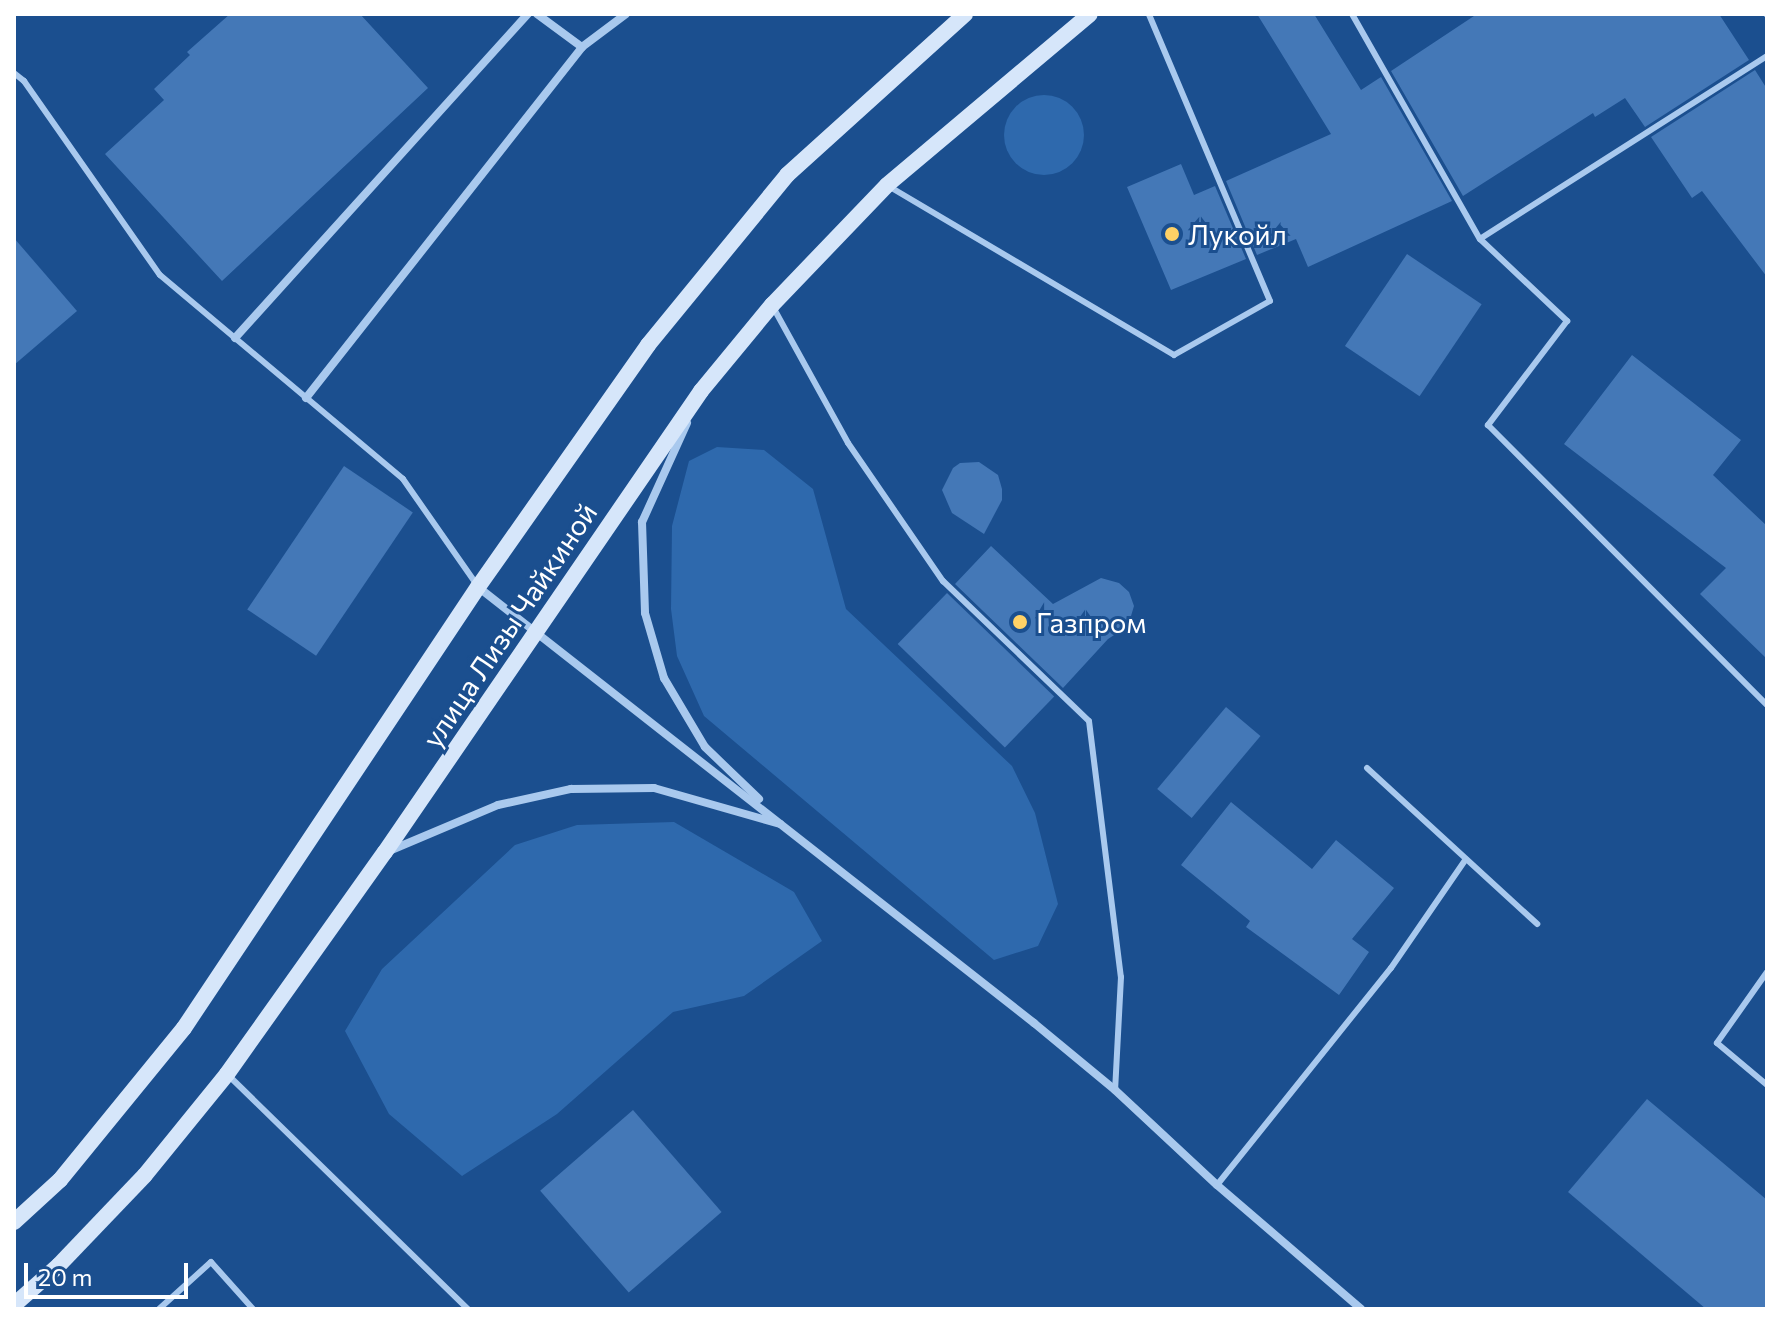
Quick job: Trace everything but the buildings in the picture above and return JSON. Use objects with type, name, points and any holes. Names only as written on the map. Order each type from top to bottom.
[{"type":"main road","name":"улица Лизы Чайкиной","points":[[14,1222],[60,1180],[184,1028],[478,587],[648,345],[787,175],[965,14]]},
{"type":"main road","name":"улица Лизы Чайкиной","points":[[14,1305],[59,1265],[145,1175],[227,1074],[385,852],[701,391],[772,305],[887,185],[1090,14]]},
{"type":"street","points":[[235,338],[528,14]]},
{"type":"street","points":[[537,14],[582,47]]},
{"type":"street","points":[[306,398],[582,47],[626,14]]},
{"type":"street","points":[[701,391],[642,522],[645,613],[664,678],[705,747],[785,825]]},
{"type":"street","points":[[478,587],[785,825],[1115,1090],[1217,1185],[1361,1309]]},
{"type":"street","points":[[385,852],[498,805],[571,789],[654,788],[785,825]]},
{"type":"lane","points":[[887,185],[1174,355],[1270,301],[1149,14]]},
{"type":"lane","points":[[1352,14],[1480,239],[1567,321],[1488,425],[1767,705]]},
{"type":"lane","points":[[1480,239],[1767,56]]},
{"type":"lane","points":[[14,73],[24,81],[160,275],[403,479],[478,587]]},
{"type":"lane","points":[[772,305],[848,443],[943,581],[1089,721],[1121,977],[1115,1090]]},
{"type":"lane","points":[[1367,768],[1537,924]]},
{"type":"lane","points":[[1217,1185],[1391,968],[1466,859]]},
{"type":"lane","points":[[1767,972],[1717,1043],[1767,1085]]},
{"type":"lane","points":[[227,1074],[468,1309]]},
{"type":"lane","points":[[159,1309],[211,1262],[253,1309]]},
{"type":"shaded area","points":[[1044,95],[1059,98],[1072,107],[1081,120],[1084,135],[1081,150],[1072,163],[1059,172],[1044,175],[1029,172],[1016,163],[1007,150],[1004,135],[1007,120],[1016,107],[1029,98]]},
{"type":"shaded area","points":[[717,447],[764,450],[813,489],[846,609],[1012,766],[1035,813],[1058,904],[1038,946],[994,960],[704,716],[677,656],[671,609],[672,526],[689,461]]},
{"type":"shaded area","points":[[674,822],[794,892],[822,941],[744,996],[673,1012],[557,1114],[462,1176],[389,1114],[345,1031],[382,969],[515,845],[577,825]]},
{"type":"place","name":"Лукойл","points":[[1172,234]]},
{"type":"place","name":"Газпром","points":[[1020,622]]}]
